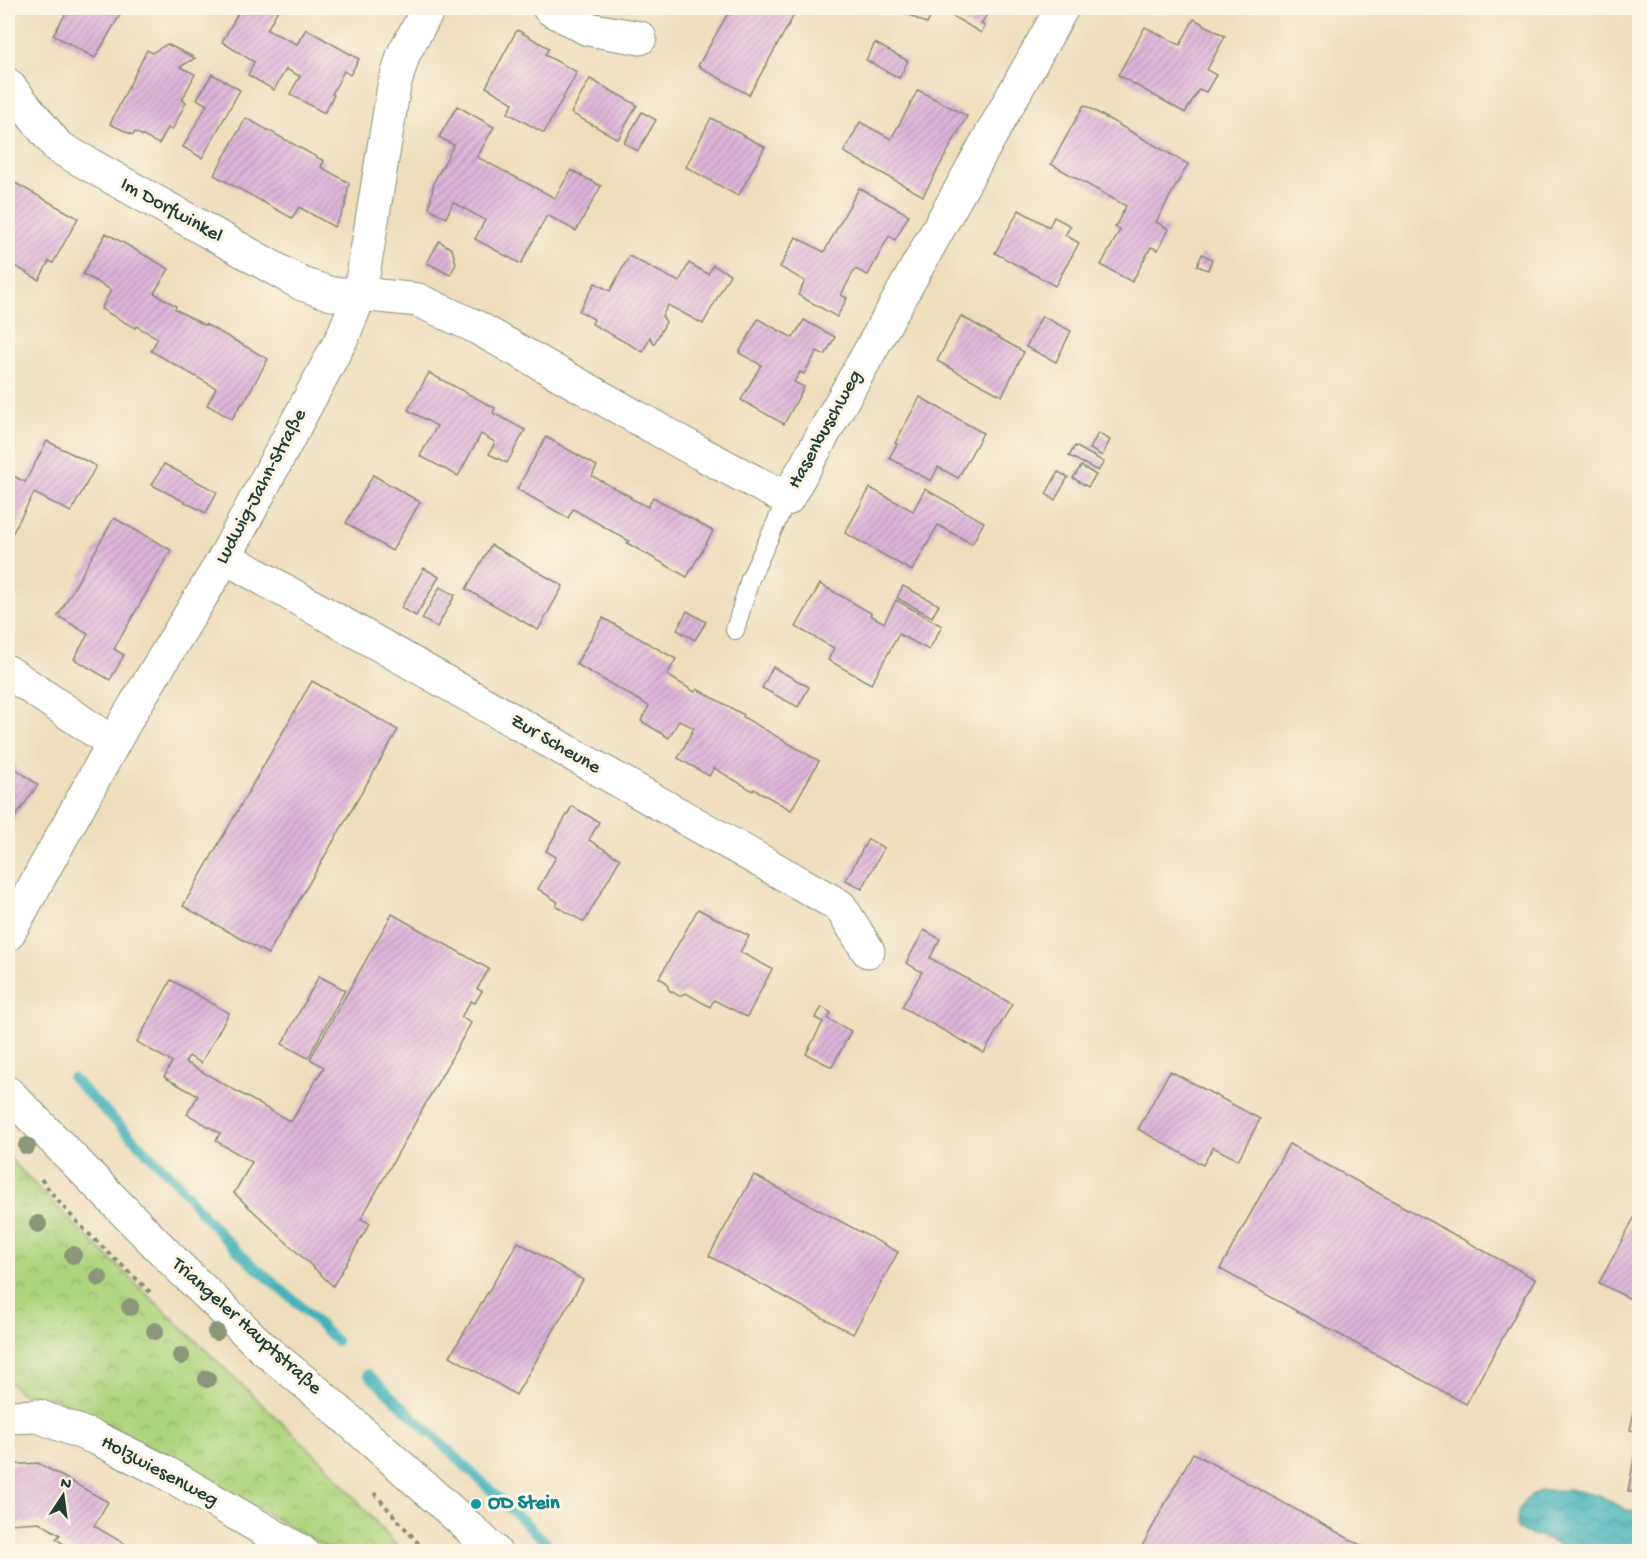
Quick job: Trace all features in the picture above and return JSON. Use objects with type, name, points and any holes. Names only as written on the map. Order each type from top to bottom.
[{"type":"street","name":"Ludwig-Jahn-Straße","points":[[8,934],[112,743],[225,557],[343,336],[360,294],[394,86],[404,53],[429,8]]},
{"type":"street","points":[[549,8],[588,29],[640,38]]},
{"type":"street","name":"Hasenbuschweg","points":[[360,294],[418,300],[476,327],[700,453],[787,499],[1062,8]]},
{"type":"street","name":"Im Dorfwinkel","points":[[8,85],[58,147],[302,284],[332,294],[360,294]]},
{"type":"street","name":"Zur Scheune","points":[[225,557],[840,906],[868,951]]},
{"type":"street","points":[[8,672],[112,743]]},
{"type":"street","name":"Triangeler Hauptstraße","points":[[8,1093],[179,1267],[264,1348],[318,1393],[495,1551]]},
{"type":"street","name":"Holzwiesenweg","points":[[8,1417],[38,1416],[98,1439],[163,1471],[302,1551]]},
{"type":"lane","points":[[735,630],[750,579],[787,499]]},
{"type":"green space","points":[[8,1157],[81,1231],[328,1467],[401,1551],[333,1551],[90,1414],[55,1399],[20,1393],[8,1380]]},
{"type":"water","points":[[1541,1490],[1588,1492],[1622,1508],[1639,1512],[1639,1551],[1575,1551],[1518,1530],[1521,1506],[1524,1501]]},
{"type":"building","points":[[69,8],[124,8],[95,58],[53,35]]},
{"type":"building","points":[[241,8],[279,8],[267,30],[297,44],[306,29],[359,59],[350,75],[344,71],[324,113],[290,94],[300,76],[286,69],[274,90],[248,75],[254,62],[222,42]]},
{"type":"building","points":[[731,8],[798,8],[749,95],[698,66]]},
{"type":"building","points":[[896,8],[935,8],[927,24]]},
{"type":"building","points":[[946,8],[991,8],[981,24],[985,26],[981,33],[944,11]]},
{"type":"building","points":[[1194,19],[1225,36],[1207,70],[1216,75],[1206,92],[1199,89],[1185,113],[1118,75],[1145,27],[1180,45]]},
{"type":"building","points":[[517,30],[549,48],[545,55],[577,72],[544,133],[508,113],[513,103],[486,87]]},
{"type":"building","points":[[875,43],[908,61],[899,78],[866,60]]},
{"type":"building","points":[[167,44],[195,58],[180,67],[195,74],[182,100],[186,102],[172,130],[168,128],[159,144],[135,132],[133,135],[110,124],[147,50],[152,53]]},
{"type":"building","points":[[212,74],[240,90],[202,158],[183,147],[207,105],[197,99]]},
{"type":"building","points":[[590,79],[637,105],[618,139],[571,113]]},
{"type":"building","points":[[918,90],[967,116],[923,196],[844,152],[860,122],[891,139]]},
{"type":"building","points":[[1084,105],[1188,164],[1156,222],[1169,229],[1158,250],[1151,247],[1132,282],[1101,265],[1120,230],[1115,227],[1126,206],[1051,164]]},
{"type":"building","points":[[457,106],[494,127],[477,157],[555,198],[571,170],[601,186],[576,231],[547,215],[521,264],[475,239],[485,220],[453,202],[446,218],[429,208],[434,182],[454,145],[439,137]]},
{"type":"building","points":[[642,112],[656,120],[638,151],[624,143]]},
{"type":"building","points":[[246,118],[324,161],[321,167],[349,183],[345,207],[334,227],[299,207],[292,218],[214,175]]},
{"type":"building","points":[[711,118],[765,147],[738,196],[686,167]]},
{"type":"building","points":[[15,183],[78,218],[53,263],[49,261],[39,280],[8,262],[8,256],[15,242],[8,238],[8,196]]},
{"type":"building","points":[[859,188],[909,215],[895,240],[889,236],[868,275],[855,269],[841,295],[847,298],[837,317],[798,295],[805,281],[780,267],[796,237],[824,252]]},
{"type":"building","points":[[1019,210],[1049,227],[1054,217],[1071,226],[1065,235],[1079,243],[1055,286],[995,253]]},
{"type":"building","points":[[106,233],[169,269],[154,293],[176,306],[175,309],[268,359],[232,419],[207,405],[216,388],[151,351],[158,338],[101,309],[111,290],[83,274]]},
{"type":"building","points":[[439,241],[452,249],[456,264],[450,275],[427,263]]},
{"type":"building","points":[[1202,254],[1212,259],[1208,270],[1197,266]]},
{"type":"building","points":[[629,256],[679,282],[689,263],[708,274],[713,265],[730,274],[703,324],[668,305],[662,316],[666,322],[654,344],[650,337],[643,352],[592,324],[594,319],[579,311],[595,283],[610,291]]},
{"type":"building","points":[[961,316],[1024,352],[1002,396],[937,361]]},
{"type":"building","points":[[1042,316],[1071,331],[1056,362],[1026,347]]},
{"type":"building","points":[[758,319],[793,338],[804,320],[835,337],[825,355],[817,351],[804,374],[800,372],[794,382],[804,387],[784,424],[741,400],[761,365],[739,353]]},
{"type":"building","points":[[429,373],[495,408],[493,413],[525,430],[507,463],[489,454],[495,442],[481,434],[458,476],[420,456],[437,426],[408,410]]},
{"type":"building","points":[[920,397],[983,433],[958,478],[938,467],[931,481],[889,458]]},
{"type":"building","points":[[1098,433],[1110,440],[1102,456],[1090,449]]},
{"type":"building","points":[[546,437],[597,466],[592,476],[630,498],[648,507],[653,497],[713,531],[687,577],[573,509],[568,518],[517,489]]},
{"type":"building","points":[[47,441],[96,466],[71,512],[34,493],[11,536],[8,534],[8,473],[25,482]]},
{"type":"building","points":[[1075,446],[1104,462],[1098,471],[1069,456]]},
{"type":"building","points":[[164,464],[217,492],[206,513],[152,485]]},
{"type":"building","points":[[1081,466],[1096,475],[1088,487],[1073,478]]},
{"type":"building","points":[[1058,472],[1068,477],[1055,500],[1046,494]]},
{"type":"building","points":[[373,475],[420,502],[392,551],[346,523]]},
{"type":"building","points":[[870,488],[913,511],[925,489],[984,522],[972,544],[938,525],[912,571],[845,533]]},
{"type":"building","points":[[114,518],[171,550],[114,649],[124,655],[110,680],[74,659],[88,634],[58,616]]},
{"type":"building","points":[[491,545],[563,586],[538,630],[466,589]]},
{"type":"building","points":[[424,568],[439,577],[416,616],[401,608]]},
{"type":"building","points":[[820,584],[884,623],[896,600],[942,626],[929,650],[899,634],[871,684],[828,660],[834,648],[796,627]]},
{"type":"building","points":[[903,586],[939,605],[932,617],[897,598]]},
{"type":"building","points":[[440,587],[455,595],[437,627],[422,619]]},
{"type":"building","points":[[687,611],[706,622],[695,640],[677,630]]},
{"type":"building","points":[[603,618],[676,659],[667,675],[695,692],[697,689],[744,715],[743,717],[819,761],[791,810],[714,768],[709,776],[678,758],[694,728],[679,720],[669,738],[641,721],[649,706],[576,664]]},
{"type":"building","points":[[773,667],[809,687],[798,707],[762,688]]},
{"type":"building","points":[[312,681],[398,730],[268,954],[183,906]]},
{"type":"building","points":[[8,763],[38,785],[8,827]]},
{"type":"building","points":[[572,806],[599,822],[589,840],[620,859],[584,922],[556,906],[558,902],[538,889],[556,857],[546,851]]},
{"type":"building","points":[[868,839],[884,848],[862,889],[846,880]]},
{"type":"building","points":[[698,909],[749,936],[740,952],[772,969],[747,1017],[714,1000],[710,1007],[686,993],[679,996],[669,990],[666,982],[659,978]]},
{"type":"building","points":[[392,914],[489,969],[477,989],[482,991],[475,1003],[471,1001],[461,1017],[471,1023],[361,1219],[370,1223],[333,1286],[234,1193],[252,1162],[216,1141],[220,1133],[187,1114],[198,1096],[164,1077],[172,1062],[137,1042],[171,980],[229,1013],[201,1063],[189,1056],[185,1062],[291,1122],[324,1067],[310,1059]]},
{"type":"building","points":[[924,930],[940,939],[930,958],[1012,1004],[984,1053],[902,1007],[922,972],[906,963]]},
{"type":"building","points":[[319,976],[345,990],[308,1058],[282,1044]]},
{"type":"building","points":[[822,1007],[831,1013],[828,1019],[851,1031],[832,1067],[806,1054],[823,1022],[815,1018]]},
{"type":"building","points":[[1170,1071],[1260,1119],[1238,1160],[1213,1147],[1203,1165],[1138,1129]]},
{"type":"building","points":[[1289,1144],[1535,1279],[1466,1404],[1220,1269]]},
{"type":"building","points":[[754,1175],[898,1252],[853,1334],[709,1256]]},
{"type":"building","points":[[1640,1207],[1640,1304],[1599,1283]]},
{"type":"building","points":[[518,1242],[583,1280],[516,1395],[450,1356]]},
{"type":"building","points":[[1638,1394],[1640,1394],[1640,1432],[1630,1430]]},
{"type":"building","points":[[1638,1438],[1640,1438],[1640,1494],[1628,1491]]},
{"type":"building","points":[[1193,1453],[1373,1552],[1148,1552],[1141,1548]]},
{"type":"building","points":[[38,1463],[108,1502],[94,1526],[132,1548],[130,1552],[76,1552],[56,1539],[60,1535],[39,1522],[8,1524],[8,1465]]},
{"type":"waterway","points":[[72,1078],[180,1185],[223,1237],[336,1341]]},
{"type":"waterway","points":[[368,1374],[556,1552]]},
{"type":"place","name":"OD Stein","points":[[476,1504]]}]
